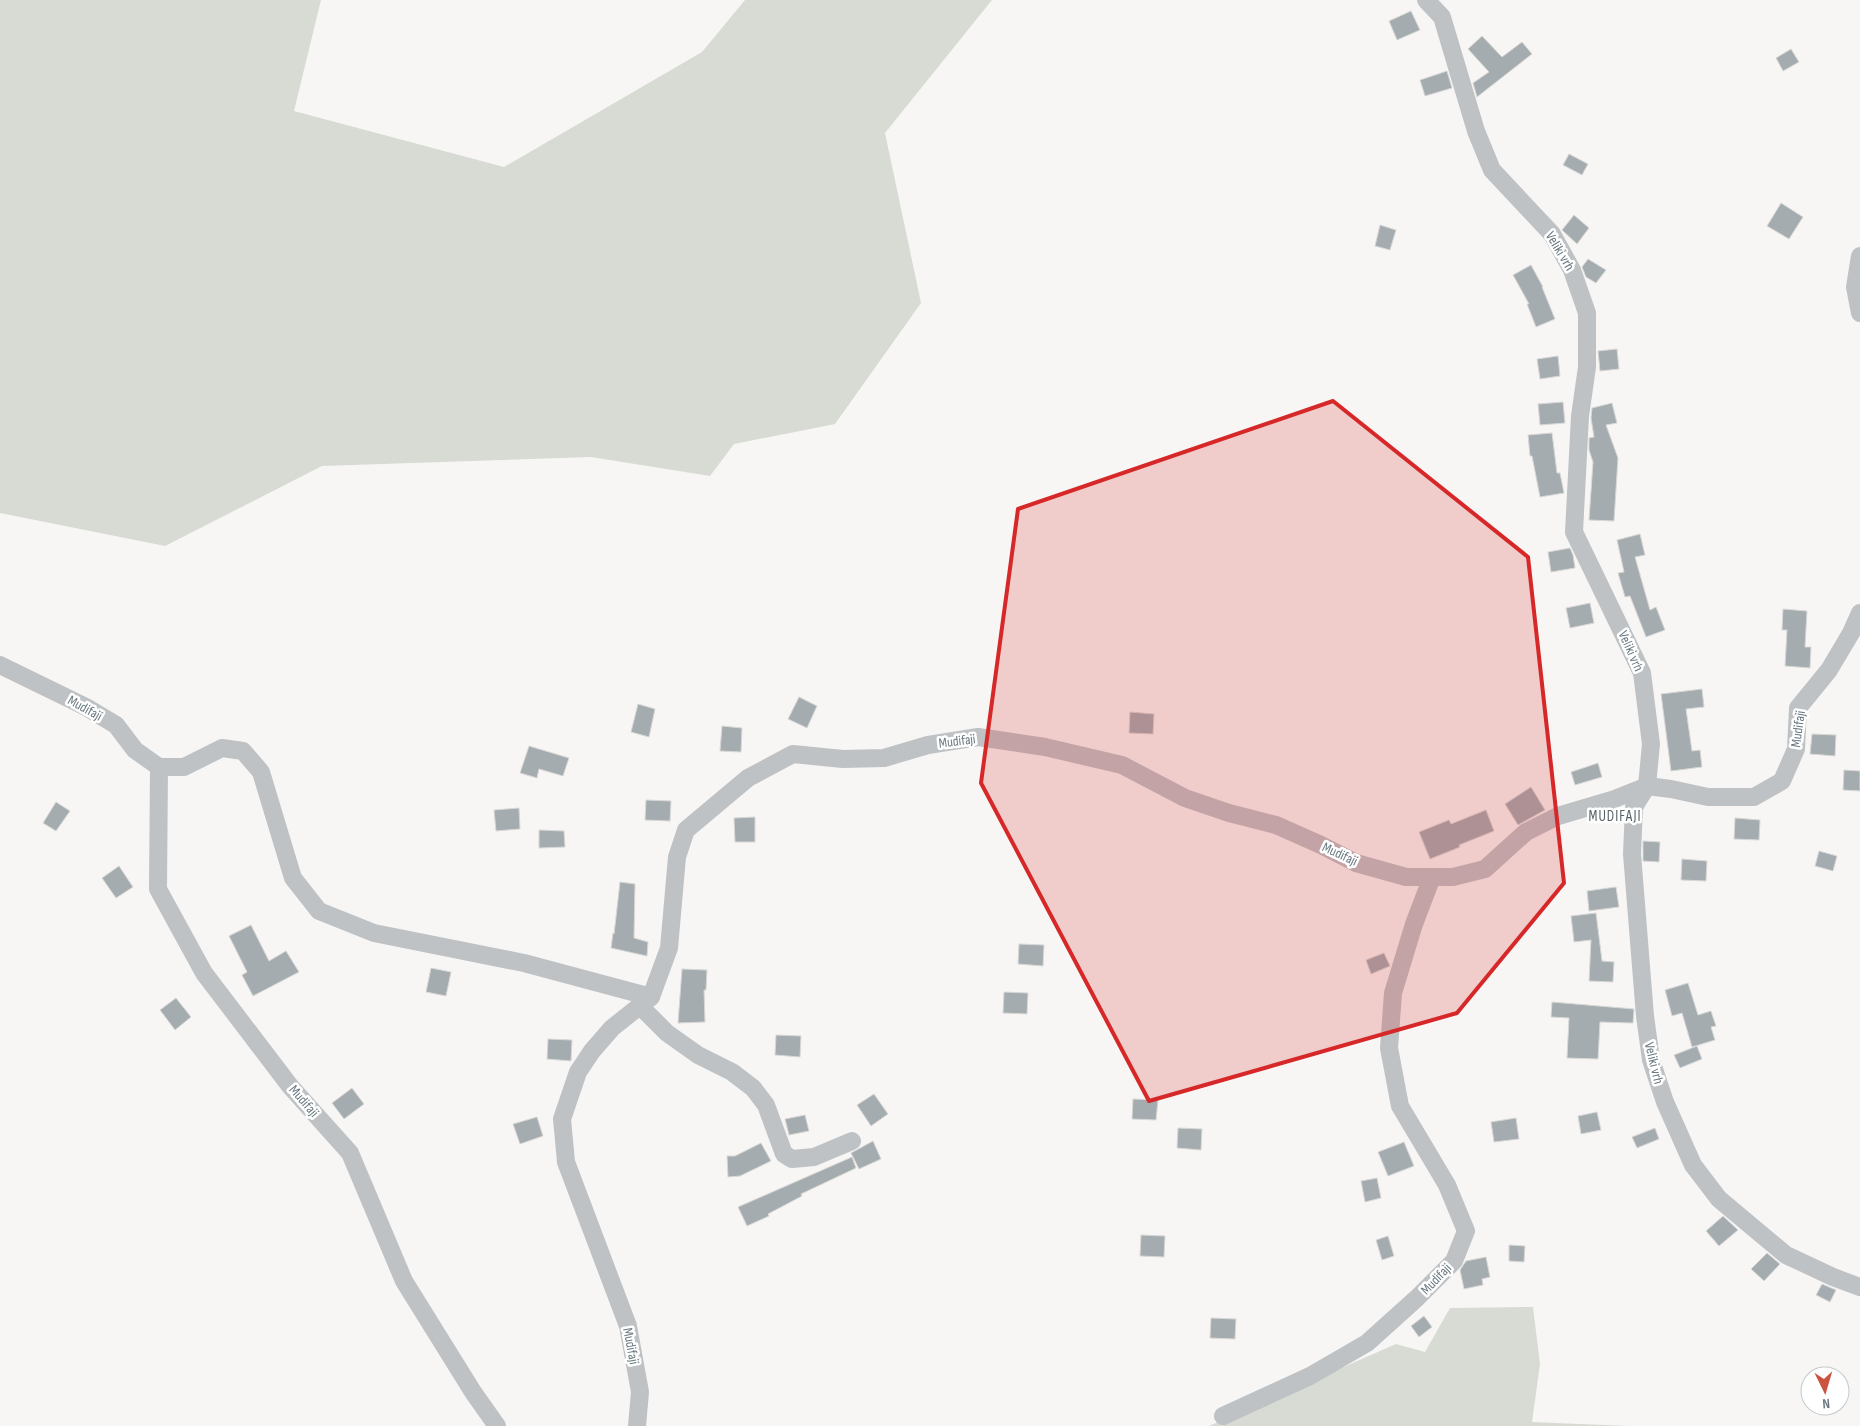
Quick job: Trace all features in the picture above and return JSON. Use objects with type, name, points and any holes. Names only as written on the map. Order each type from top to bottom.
[{"type":"street","name":"Veliki vrh","points":[[1426,0],[1442,17],[1476,131],[1492,170],[1552,234],[1572,270],[1587,313],[1587,367],[1580,416],[1574,532],[1642,673],[1651,744],[1647,786],[1634,807],[1632,854],[1645,1016],[1651,1060],[1665,1102],[1693,1166],[1719,1199],[1786,1255],[1833,1277],[1860,1287]]},
{"type":"street","points":[[1860,256],[1855,288],[1860,313]]},
{"type":"street","name":"Mudifaji","points":[[637,1426],[640,1392],[628,1326],[566,1162],[562,1119],[578,1072],[592,1051],[612,1028],[646,1001],[669,948],[677,857],[686,830],[748,778],[793,754],[843,759],[884,758],[928,745],[978,737],[1045,747],[1122,765],[1185,798],[1229,813],[1276,825],[1356,863],[1406,877],[1453,877],[1485,869],[1526,832],[1558,816],[1612,800],[1647,786],[1708,797],[1754,797],[1782,781],[1796,749],[1798,708],[1829,670],[1851,633],[1860,613]]},
{"type":"street","name":"Mudifaji","points":[[0,665],[86,707],[116,725],[135,750],[159,766],[158,888],[204,973],[290,1086],[350,1153],[404,1281],[473,1392],[497,1426]]},
{"type":"street","points":[[159,766],[184,767],[222,748],[243,751],[261,772],[293,878],[319,911],[374,933],[524,963],[646,1001],[667,1033],[698,1055],[732,1072],[753,1088],[766,1105],[784,1154],[792,1159],[814,1157],[852,1141]]},
{"type":"street","name":"Mudifaji","points":[[1223,1416],[1310,1376],[1367,1343],[1417,1298],[1454,1261],[1466,1231],[1447,1185],[1400,1106],[1389,1048],[1393,992],[1414,924],[1432,877]]},
{"type":"highlighted area","points":[[1333,401],[1528,557],[1564,883],[1457,1013],[1149,1101],[981,783],[1018,509]]},
{"type":"shaded area","points":[[0,0],[321,0],[294,111],[504,167],[702,52],[745,0],[992,0],[885,133],[921,303],[835,424],[734,444],[710,476],[591,457],[322,466],[165,546],[0,513]]},
{"type":"shaded area","points":[[1533,1307],[1540,1364],[1532,1422],[1628,1426],[1209,1426],[1396,1344],[1425,1352],[1450,1308]]},
{"type":"building","points":[[1411,11],[1420,30],[1397,40],[1389,21]]},
{"type":"building","points":[[1482,36],[1502,57],[1522,42],[1532,54],[1477,97],[1473,83],[1489,72],[1468,49]]},
{"type":"building","points":[[1791,49],[1799,62],[1783,71],[1776,58]]},
{"type":"building","points":[[1447,71],[1452,88],[1425,96],[1420,80]]},
{"type":"building","points":[[1569,154],[1588,164],[1582,175],[1563,165]]},
{"type":"building","points":[[1781,203],[1803,217],[1789,239],[1767,226]]},
{"type":"building","points":[[1574,215],[1589,228],[1577,244],[1562,230]]},
{"type":"building","points":[[1380,225],[1396,230],[1390,250],[1375,246]]},
{"type":"building","points":[[1588,259],[1606,270],[1596,283],[1586,277],[1582,267]]},
{"type":"building","points":[[1531,265],[1543,287],[1555,319],[1536,327],[1527,304],[1529,304],[1513,275]]},
{"type":"building","points":[[1617,349],[1619,369],[1600,371],[1598,351]]},
{"type":"building","points":[[1558,356],[1560,376],[1540,379],[1537,359]]},
{"type":"building","points":[[1563,402],[1565,423],[1540,425],[1538,404]]},
{"type":"building","points":[[1612,403],[1617,423],[1606,425],[1618,458],[1614,521],[1589,520],[1593,462],[1589,450],[1589,438],[1594,437],[1591,418],[1592,408]]},
{"type":"building","points":[[1552,433],[1557,473],[1560,473],[1564,493],[1540,497],[1532,456],[1530,456],[1528,435]]},
{"type":"building","points":[[1640,534],[1645,555],[1635,557],[1650,610],[1656,607],[1665,630],[1646,637],[1630,596],[1625,597],[1618,573],[1624,572],[1617,540]]},
{"type":"building","points":[[1570,548],[1575,568],[1551,572],[1548,552]]},
{"type":"building","points":[[1590,603],[1594,623],[1570,628],[1566,608]]},
{"type":"building","points":[[1783,609],[1807,611],[1805,647],[1811,647],[1810,668],[1785,666],[1787,630],[1782,630]]},
{"type":"building","points":[[1702,689],[1704,707],[1686,709],[1692,751],[1700,750],[1702,767],[1671,771],[1661,694]]},
{"type":"building","points":[[799,697],[817,706],[807,728],[788,719]]},
{"type":"building","points":[[638,704],[655,709],[649,737],[631,732]]},
{"type":"building","points":[[1130,712],[1154,714],[1153,734],[1129,733]]},
{"type":"building","points":[[722,726],[742,728],[741,752],[720,751]]},
{"type":"building","points":[[1812,734],[1836,735],[1835,756],[1810,754]]},
{"type":"building","points":[[529,746],[569,758],[563,776],[539,769],[537,778],[520,773]]},
{"type":"building","points":[[1598,763],[1602,777],[1575,785],[1571,772]]},
{"type":"building","points":[[1844,770],[1860,771],[1860,791],[1843,790]]},
{"type":"building","points":[[1531,787],[1545,810],[1518,825],[1505,804]]},
{"type":"building","points":[[646,800],[671,801],[670,821],[645,820]]},
{"type":"building","points":[[56,802],[70,811],[56,831],[43,823]]},
{"type":"building","points":[[519,808],[520,829],[496,831],[494,810]]},
{"type":"building","points":[[1486,810],[1494,831],[1430,859],[1419,832],[1449,820],[1451,824]]},
{"type":"building","points":[[755,817],[755,842],[735,842],[734,818]]},
{"type":"building","points":[[1735,818],[1760,820],[1759,840],[1734,839]]},
{"type":"building","points":[[539,830],[564,831],[565,847],[539,848]]},
{"type":"building","points":[[1643,841],[1660,842],[1659,862],[1643,861]]},
{"type":"building","points":[[1819,851],[1837,856],[1833,871],[1815,866]]},
{"type":"building","points":[[1682,859],[1707,861],[1706,881],[1681,880]]},
{"type":"building","points":[[119,866],[133,887],[116,898],[102,878]]},
{"type":"building","points":[[620,882],[635,884],[634,938],[648,942],[647,956],[611,948]]},
{"type":"building","points":[[1616,887],[1619,907],[1589,911],[1587,891]]},
{"type":"building","points":[[1596,913],[1602,961],[1614,962],[1613,982],[1589,981],[1591,940],[1574,942],[1571,916]]},
{"type":"building","points":[[251,925],[269,961],[286,951],[299,972],[253,996],[242,975],[247,972],[229,936]]},
{"type":"building","points":[[1019,944],[1044,945],[1043,966],[1018,964]]},
{"type":"building","points":[[1384,953],[1390,966],[1371,974],[1366,960]]},
{"type":"building","points":[[431,968],[451,972],[446,996],[426,992]]},
{"type":"building","points":[[682,969],[707,970],[706,990],[704,990],[705,1022],[678,1023]]},
{"type":"building","points":[[1688,983],[1698,1015],[1711,1011],[1716,1026],[1711,1027],[1715,1040],[1692,1047],[1682,1013],[1672,1016],[1665,990]]},
{"type":"building","points":[[1004,992],[1028,993],[1027,1014],[1003,1013]]},
{"type":"building","points":[[176,998],[191,1017],[175,1030],[160,1010]]},
{"type":"building","points":[[1552,1002],[1634,1009],[1633,1023],[1600,1022],[1598,1059],[1567,1058],[1569,1018],[1551,1017]]},
{"type":"building","points":[[776,1035],[801,1036],[800,1057],[775,1055]]},
{"type":"building","points":[[548,1039],[572,1040],[571,1061],[547,1059]]},
{"type":"building","points":[[1697,1046],[1702,1059],[1680,1068],[1674,1055]]},
{"type":"building","points":[[352,1088],[364,1104],[344,1119],[332,1103]]},
{"type":"building","points":[[874,1094],[888,1114],[871,1126],[857,1105]]},
{"type":"building","points":[[1133,1099],[1158,1100],[1156,1120],[1132,1119]]},
{"type":"building","points":[[1597,1112],[1601,1130],[1581,1134],[1578,1116]]},
{"type":"building","points":[[805,1115],[809,1131],[789,1135],[785,1119]]},
{"type":"building","points":[[537,1117],[543,1136],[520,1144],[513,1124]]},
{"type":"building","points":[[1516,1118],[1519,1139],[1494,1142],[1491,1122]]},
{"type":"building","points":[[1178,1128],[1202,1129],[1201,1150],[1177,1148]]},
{"type":"building","points":[[1655,1128],[1659,1139],[1637,1148],[1632,1137]]},
{"type":"building","points":[[873,1141],[881,1159],[859,1169],[851,1153]]},
{"type":"building","points":[[1404,1142],[1414,1166],[1388,1176],[1378,1152]]},
{"type":"building","points":[[761,1143],[771,1161],[740,1176],[728,1177],[727,1156],[735,1156]]},
{"type":"building","points":[[852,1157],[856,1168],[801,1194],[802,1196],[768,1214],[769,1216],[747,1226],[738,1207]]},
{"type":"building","points":[[1377,1178],[1381,1198],[1365,1202],[1361,1181]]},
{"type":"building","points":[[1723,1216],[1738,1230],[1719,1246],[1706,1231]]},
{"type":"building","points":[[1141,1235],[1165,1236],[1164,1257],[1140,1256]]},
{"type":"building","points":[[1388,1236],[1394,1256],[1382,1260],[1376,1240]]},
{"type":"building","points":[[1509,1245],[1525,1246],[1524,1262],[1509,1261]]},
{"type":"building","points":[[1767,1253],[1780,1264],[1764,1281],[1751,1269]]},
{"type":"building","points":[[1486,1257],[1490,1277],[1482,1279],[1483,1285],[1464,1289],[1460,1270],[1466,1261]]},
{"type":"building","points":[[1822,1284],[1836,1290],[1830,1302],[1816,1295]]},
{"type":"building","points":[[1424,1316],[1432,1327],[1419,1337],[1411,1326]]},
{"type":"building","points":[[1211,1318],[1236,1319],[1235,1339],[1210,1338]]},
{"type":"district","name":"MUDIFAJI","points":[[1615,816]]}]
